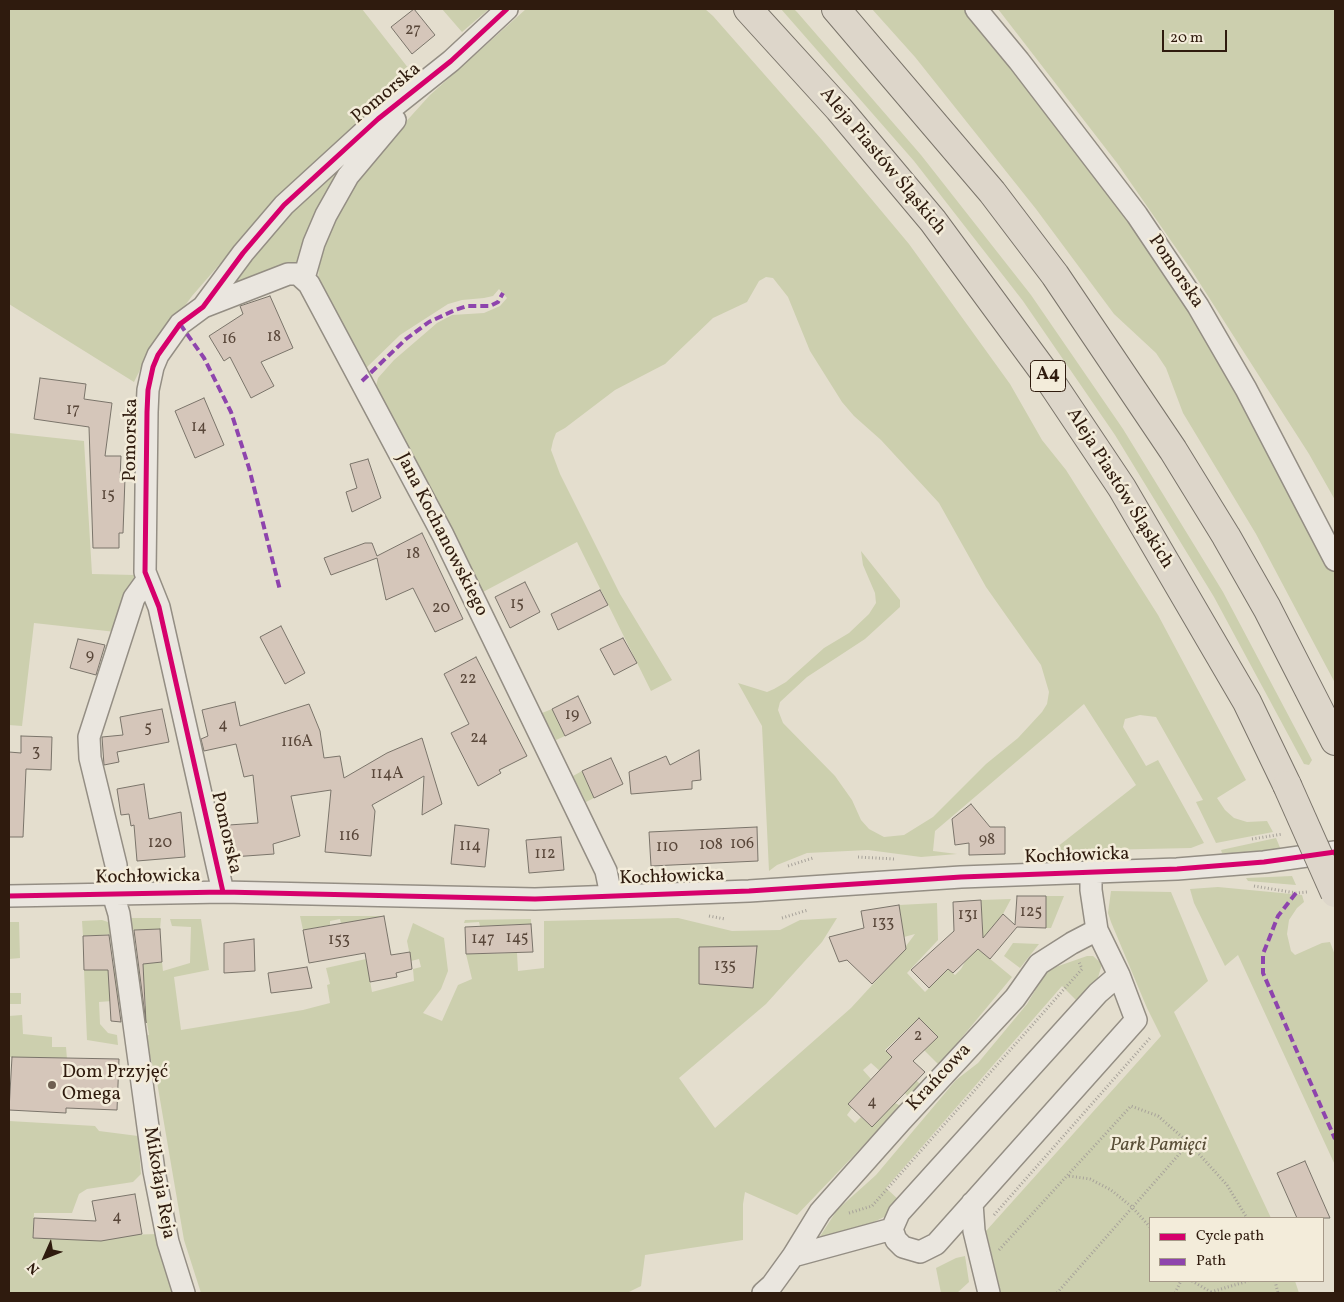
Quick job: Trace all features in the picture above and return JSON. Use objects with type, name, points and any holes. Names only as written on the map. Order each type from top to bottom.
[{"type":"highway","name":"Aleja Piastów Śląskich","points":[[748,9],[839,109],[933,220],[1047,376],[1122,488],[1246,702],[1287,785],[1335,893]]},
{"type":"highway","points":[[836,9],[992,192],[1060,283],[1173,450],[1226,536],[1268,608],[1335,741]]},
{"type":"street","name":"Pomorska","points":[[223,892],[182,717],[159,607],[145,572],[148,390],[158,355],[180,324],[203,307],[231,267],[284,205],[378,120],[508,9]]},
{"type":"street","name":"Pomorska","points":[[976,9],[1137,215],[1198,306],[1246,389],[1335,560]]},
{"type":"street","points":[[203,307],[288,274],[298,274],[304,278],[314,243],[326,215],[348,176],[431,76]]},
{"type":"street","name":"Jana Kochanowskiego","points":[[304,278],[443,535],[606,872],[611,895]]},
{"type":"street","name":"Mikołaja Reja","points":[[147,580],[134,598],[98,705],[89,737],[90,758],[116,865],[115,894],[154,1170],[168,1242],[184,1293]]},
{"type":"street","name":"Kochłowicka","points":[[9,896],[223,892],[535,899],[749,891],[1091,870],[1226,865],[1335,852]]},
{"type":"street","points":[[1091,870],[1091,890],[1097,930],[1119,975],[1136,1020],[929,1249],[920,1252],[903,1247],[896,1240],[892,1229],[899,1213],[1098,992],[1119,975]]},
{"type":"street","name":"Krańcowa","points":[[763,1293],[772,1285],[793,1256],[820,1212],[1015,998],[1038,964],[1097,930]]},
{"type":"street","points":[[972,1203],[974,1231],[989,1293]]},
{"type":"street","points":[[793,1256],[892,1229]]},
{"type":"path","points":[[782,918],[816,909]]},
{"type":"path","points":[[851,1241],[842,1214],[872,1206],[1082,970],[1072,943]]},
{"type":"path","points":[[983,1266],[1069,1176],[1131,1106],[1158,1116],[1190,1142],[1227,1185],[1246,1217]]},
{"type":"path","points":[[1058,1293],[1190,1142]]},
{"type":"path","points":[[1069,1176],[1090,1179],[1112,1190],[1132,1207],[1149,1226]]},
{"type":"path","points":[[1194,1282],[1211,1292],[1245,1282]]},
{"type":"green space","points":[[9,9],[362,9],[409,69],[407,79],[259,219],[192,296],[143,364],[134,382],[9,304]]},
{"type":"green space","points":[[442,9],[489,9],[462,32]]},
{"type":"green space","points":[[526,9],[705,9],[713,16],[822,140],[909,244],[1010,384],[1042,440],[1066,470],[1158,615],[1246,780],[1217,798],[1225,810],[1234,818],[1247,822],[1267,821],[1273,832],[1216,843],[1196,802],[1203,800],[1156,717],[1140,715],[1125,719],[1123,727],[1146,766],[1158,760],[1204,843],[1191,848],[1052,851],[1136,785],[1084,704],[935,831],[933,851],[957,854],[921,857],[868,850],[807,853],[777,865],[769,871],[762,726],[738,683],[767,692],[774,689],[786,682],[824,648],[849,633],[869,614],[876,603],[875,593],[863,565],[861,551],[900,600],[900,607],[865,639],[807,677],[780,702],[778,710],[783,723],[835,776],[852,800],[861,820],[869,829],[884,837],[904,835],[933,817],[986,764],[1018,738],[1042,712],[1047,704],[1049,692],[1041,665],[986,587],[939,503],[881,440],[854,416],[842,402],[810,351],[788,297],[773,278],[766,277],[759,281],[747,302],[713,318],[665,364],[615,390],[556,433],[553,441],[551,450],[560,474],[620,594],[672,680],[651,691],[577,542],[483,592],[376,386],[378,378],[394,360],[437,323],[452,315],[484,313],[500,306],[507,298],[499,289],[493,296],[448,304],[400,335],[365,369],[318,282],[320,247],[365,167],[430,95]]},
{"type":"green space","points":[[781,9],[794,9],[797,12],[921,155],[1031,295],[1123,429],[1223,592],[1312,760],[1309,765],[1304,764],[1214,597],[1115,435],[1023,301],[914,161]]},
{"type":"green space","points":[[872,9],[965,9],[1013,67],[1168,271],[1239,392],[1335,573],[1335,683],[1256,534],[1183,413],[1166,368],[1156,353],[1114,314],[1036,209],[915,57]]},
{"type":"green space","points":[[998,9],[1335,9],[1335,500],[1309,454],[1192,271],[1117,163]]},
{"type":"green space","points":[[354,151],[303,262],[233,290],[221,285],[275,221]]},
{"type":"green space","points":[[9,433],[84,441],[92,574],[135,575],[135,585],[116,632],[34,623],[22,726],[9,725]]},
{"type":"green space","points":[[552,709],[565,736],[556,740],[542,713]]},
{"type":"green space","points":[[582,771],[594,798],[586,802],[573,776]]},
{"type":"green space","points":[[1276,838],[1281,850],[1227,854],[1222,853],[1221,850]]},
{"type":"green space","points":[[1292,876],[1296,885],[1248,881],[1246,878]]},
{"type":"green space","points":[[1218,887],[1302,895],[1304,902],[1297,908],[1289,920],[1287,934],[1291,951],[1295,955],[1322,943],[1330,942],[1335,955],[1335,1165],[1238,955],[1225,966],[1194,903],[1190,889]]},
{"type":"green space","name":"Park Pamięci","points":[[1111,891],[1171,892],[1208,981],[1174,1012],[1271,1217],[1149,1217],[1149,1282],[1295,1282],[1299,1293],[1001,1293],[986,1231],[1161,1036],[1147,1008],[1108,913]]},
{"type":"green space","points":[[1046,896],[1064,896],[1051,928],[1046,928]]},
{"type":"green space","points":[[1011,899],[1003,914],[977,948],[1012,977],[939,1065],[924,1050],[937,1037],[919,1018],[885,1050],[921,1085],[909,1097],[871,1063],[863,1070],[871,1079],[848,1104],[852,1108],[847,1115],[855,1123],[861,1117],[872,1127],[895,1103],[901,1106],[797,1215],[745,1192],[743,1240],[645,1255],[641,1286],[627,1293],[201,1293],[184,1240],[157,1082],[147,1045],[140,1037],[149,1035],[147,1023],[137,1024],[135,1008],[146,1006],[144,981],[132,982],[130,965],[162,962],[163,971],[190,963],[191,927],[172,926],[170,919],[201,919],[209,970],[174,977],[181,1030],[303,1010],[330,1003],[327,985],[330,984],[326,968],[366,959],[372,992],[414,981],[413,969],[421,967],[419,959],[411,961],[407,941],[413,923],[444,938],[448,971],[441,989],[423,1013],[442,1021],[458,985],[472,979],[466,954],[517,953],[518,971],[544,968],[544,921],[678,918],[732,931],[780,930],[800,920],[837,918],[822,942],[766,1004],[679,1078],[715,1128],[851,1008],[897,958],[915,934],[904,937],[899,905],[937,903],[938,940],[907,973],[925,992],[948,969],[955,975],[961,969],[983,930],[981,900]]},
{"type":"green space","points":[[300,916],[384,916],[341,924],[340,919],[330,921],[330,925],[303,930]]},
{"type":"green space","points":[[124,918],[161,918],[160,929],[125,930]]},
{"type":"green space","points":[[531,919],[531,924],[480,926],[479,922],[464,923],[465,920]]},
{"type":"green space","points":[[102,920],[111,923],[115,934],[83,936],[82,921]]},
{"type":"green space","points":[[9,922],[19,922],[20,958],[9,959]]},
{"type":"green space","points":[[1013,943],[1039,944],[1020,968],[1004,956]]},
{"type":"green space","points":[[1087,956],[1093,956],[1102,964],[1097,981],[1078,1002],[1062,986],[886,1188],[900,1201],[886,1216],[870,1224],[817,1241],[837,1210],[876,1175],[956,1080],[978,1063],[1027,1004],[1045,974],[1050,969]]},
{"type":"green space","points":[[120,969],[125,1000],[99,1002],[100,1024],[108,1033],[117,1035],[118,1045],[87,1040],[84,970]]},
{"type":"green space","points":[[9,993],[21,993],[21,1004],[9,1004]]},
{"type":"green space","points":[[22,1015],[23,1034],[52,1037],[52,1047],[66,1047],[67,1059],[9,1057],[9,1016]]},
{"type":"green space","points":[[9,1121],[95,1126],[99,1131],[138,1136],[141,1174],[133,1182],[87,1189],[79,1194],[72,1213],[34,1213],[33,1238],[157,1234],[175,1293],[9,1293]]},
{"type":"green space","points":[[965,1256],[969,1282],[957,1293],[941,1293],[936,1268],[956,1258]]},
{"type":"building","points":[[414,9],[435,35],[412,54],[391,27]]},
{"type":"building","points":[[270,296],[293,348],[261,362],[274,386],[251,398],[230,357],[224,361],[209,336],[243,314],[240,306]]},
{"type":"building","points":[[40,378],[86,384],[84,399],[112,403],[105,456],[121,456],[120,478],[125,478],[123,533],[119,533],[119,548],[93,548],[89,427],[34,419]]},
{"type":"building","points":[[204,398],[224,445],[195,458],[175,411]]},
{"type":"building","points":[[368,459],[381,498],[352,512],[346,492],[357,488],[350,464]]},
{"type":"building","points":[[422,533],[463,619],[435,632],[413,588],[386,600],[377,558],[331,575],[324,558],[365,543],[372,543],[377,556]]},
{"type":"building","points":[[525,582],[540,612],[510,628],[495,597]]},
{"type":"building","points":[[600,590],[608,605],[558,630],[551,614]]},
{"type":"building","points":[[281,626],[305,673],[285,684],[260,637]]},
{"type":"building","points":[[623,638],[637,663],[614,675],[600,649]]},
{"type":"building","points":[[78,639],[105,645],[96,675],[70,668]]},
{"type":"building","points":[[476,657],[527,756],[499,770],[501,773],[478,786],[451,733],[469,724],[444,674]]},
{"type":"building","points":[[578,696],[591,723],[565,736],[552,709]]},
{"type":"building","points":[[235,702],[240,726],[309,704],[320,731],[324,758],[340,756],[344,778],[387,753],[422,738],[442,804],[422,815],[424,776],[372,805],[375,811],[371,856],[325,852],[331,790],[291,796],[300,836],[273,844],[274,854],[232,857],[229,825],[258,823],[253,775],[244,777],[236,744],[204,751],[201,739],[208,736],[202,710]]},
{"type":"building","points":[[162,709],[169,742],[117,752],[119,762],[104,765],[102,737],[123,735],[120,717]]},
{"type":"building","points":[[21,736],[52,737],[51,770],[26,769],[23,837],[9,837],[9,752],[21,753]]},
{"type":"building","points":[[699,750],[701,780],[692,781],[692,789],[631,794],[629,772],[666,756],[670,765]]},
{"type":"building","points":[[611,758],[623,784],[594,798],[582,771]]},
{"type":"building","points":[[144,784],[149,819],[181,812],[185,857],[137,861],[134,825],[131,826],[129,814],[121,815],[117,789]]},
{"type":"building","points":[[971,804],[990,827],[1005,827],[1005,854],[969,855],[969,843],[955,845],[952,819]]},
{"type":"building","points":[[455,825],[489,829],[485,867],[451,864]]},
{"type":"building","points":[[757,827],[758,861],[651,866],[649,832]]},
{"type":"building","points":[[561,837],[564,870],[529,873],[526,840]]},
{"type":"building","points":[[1017,896],[1046,896],[1046,928],[1017,927],[990,959],[978,949],[953,973],[948,969],[929,988],[911,970],[954,931],[953,902],[981,900],[983,938],[1003,914],[1015,925]]},
{"type":"building","points":[[899,905],[906,949],[872,984],[847,960],[839,962],[829,937],[864,928],[861,911]]},
{"type":"building","points":[[384,916],[391,955],[410,952],[412,969],[396,973],[397,977],[370,982],[365,953],[309,963],[303,930]]},
{"type":"building","points":[[531,924],[533,952],[466,954],[465,927]]},
{"type":"building","points":[[160,929],[162,962],[143,964],[146,1023],[134,930]]},
{"type":"building","points":[[109,935],[121,1022],[111,1021],[108,970],[84,970],[83,936]]},
{"type":"building","points":[[254,939],[255,971],[224,973],[224,943]]},
{"type":"building","points":[[757,946],[753,988],[699,984],[699,947]]},
{"type":"building","points":[[307,967],[312,988],[271,993],[268,973]]},
{"type":"building","points":[[919,1018],[938,1037],[913,1061],[925,1072],[872,1127],[848,1104],[892,1057],[886,1051]]},
{"type":"building","name":"Dom Przyjęć Omega","points":[[12,1057],[119,1059],[117,1110],[66,1108],[66,1113],[9,1110]]},
{"type":"building","points":[[1305,1161],[1330,1218],[1297,1217],[1277,1173]]},
{"type":"building","points":[[135,1194],[142,1234],[101,1241],[33,1238],[34,1218],[96,1221],[92,1201]]},
{"type":"marked path","points":[[362,381],[406,339],[429,322],[467,306],[490,306],[498,302],[503,293]]},
{"type":"marked path","points":[[180,324],[204,358],[231,412],[249,468],[280,590]]},
{"type":"marked path","points":[[1296,893],[1278,916],[1263,954],[1263,973],[1335,1139]]},
{"type":"cycle path","points":[[223,892],[159,607],[145,572],[147,412],[148,390],[153,367],[158,355],[180,324],[203,307],[243,253],[284,205],[378,119],[451,61],[507,9]]},
{"type":"cycle path","points":[[9,896],[223,892],[535,899],[749,891],[961,877],[1177,869],[1264,862],[1335,852]]},
{"type":"place","name":"Dom Przyjęć Omega","points":[[52,1085]]}]
